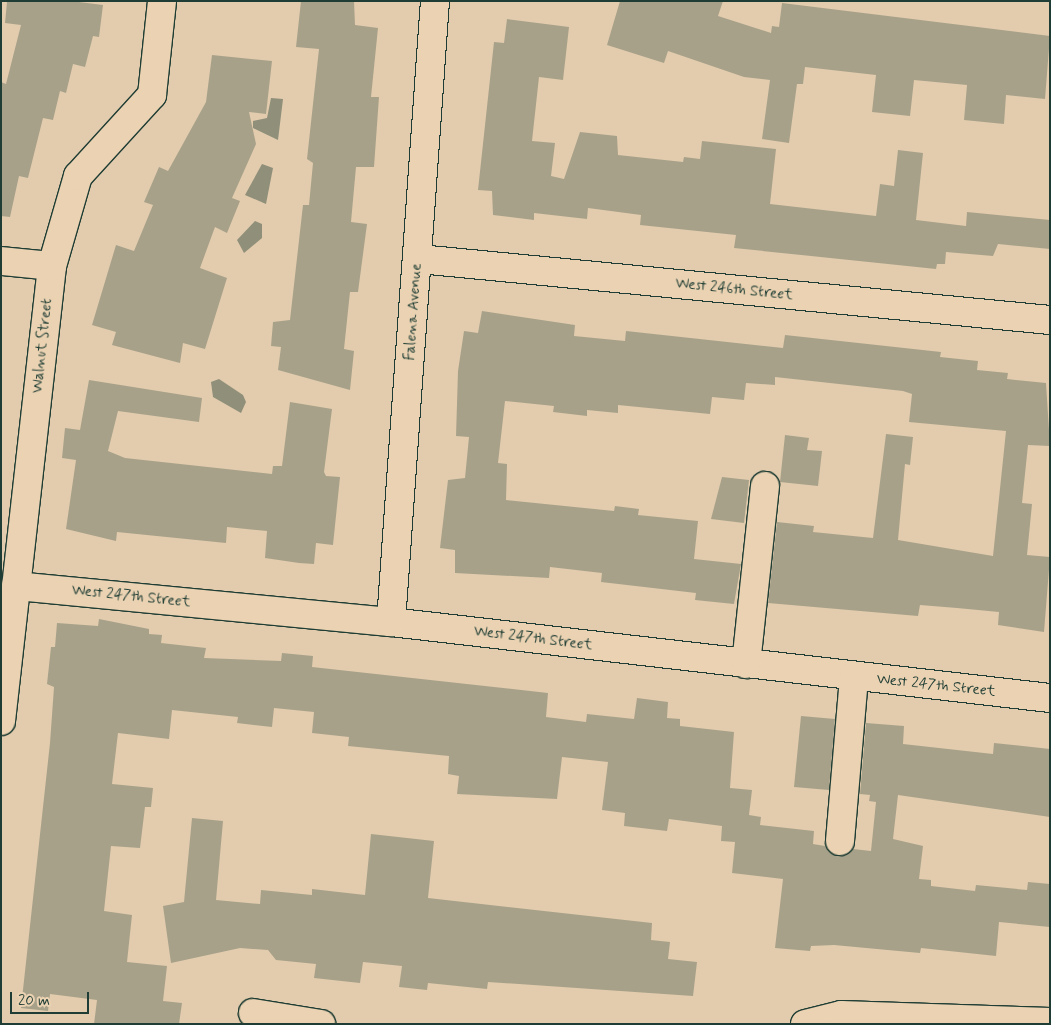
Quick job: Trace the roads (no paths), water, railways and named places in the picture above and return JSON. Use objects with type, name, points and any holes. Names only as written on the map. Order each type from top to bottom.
[{"type":"street","name":"Walnut Street","points":[[1,720],[3,688],[52,266],[78,176],[152,95],[162,1]]},
{"type":"street","name":"Falena Avenue","points":[[391,622],[419,259],[435,1]]},
{"type":"street","name":"West 246th Street","points":[[419,259],[1050,320]]},
{"type":"street","points":[[1,261],[52,266]]},
{"type":"street","points":[[746,664],[765,486]]},
{"type":"street","name":"West 247th Street","points":[[16,586],[391,622],[854,677],[1050,698]]},
{"type":"street","points":[[840,841],[854,677]]},
{"type":"street","points":[[253,1013],[321,1024]]},
{"type":"street","points":[[805,1024],[841,1016],[1050,1022]]}]
